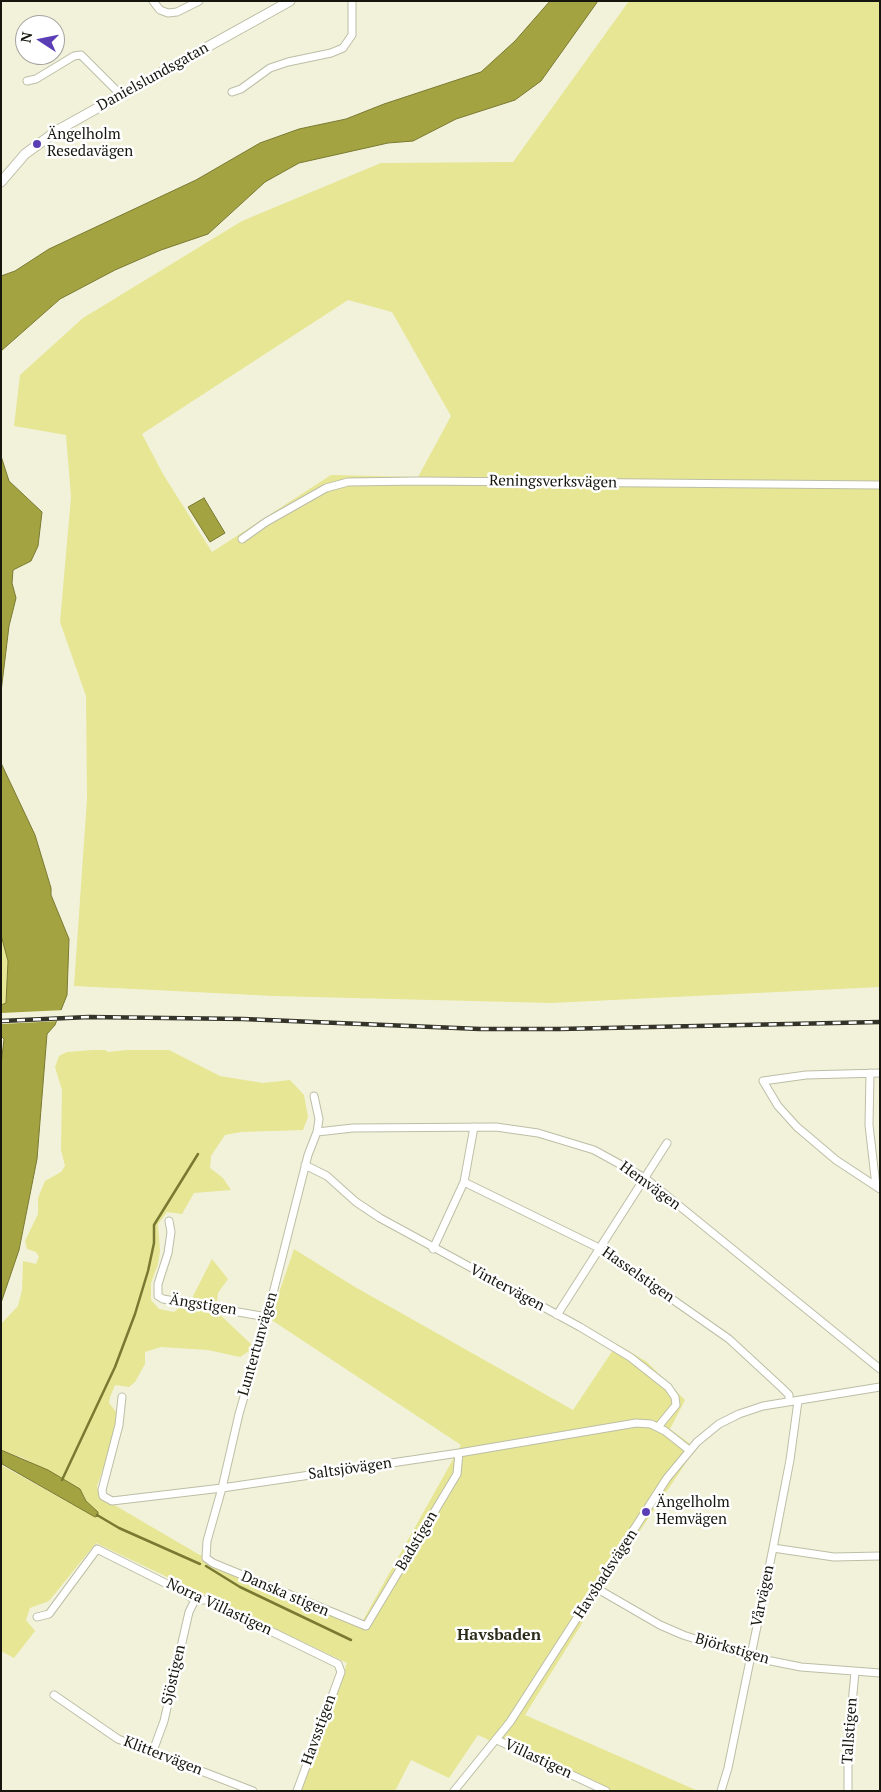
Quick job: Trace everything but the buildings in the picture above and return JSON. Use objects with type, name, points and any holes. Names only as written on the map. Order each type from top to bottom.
[{"type":"street","points":[[153,1],[160,10],[168,13],[177,12],[199,1]]},
{"type":"street","name":"Danielslundsgatan","points":[[2,179],[37,144],[58,130],[290,1]]},
{"type":"street","points":[[232,92],[241,89],[270,68],[288,62],[331,53],[343,48],[352,35],[352,1]]},
{"type":"street","points":[[27,81],[36,79],[74,56],[81,55],[121,95]]},
{"type":"street","name":"Reningsverksvägen","points":[[242,539],[266,522],[326,488],[348,482],[880,485]]},
{"type":"street","points":[[870,1073],[869,1125],[878,1187]]},
{"type":"street","points":[[878,1187],[836,1160],[797,1127],[778,1106],[763,1081],[806,1076],[880,1073]]},
{"type":"street","points":[[314,1096],[319,1119],[317,1132]]},
{"type":"street","points":[[433,1248],[464,1182],[474,1127]]},
{"type":"street","name":"Hemvägen","points":[[317,1132],[353,1128],[474,1127],[515,1129],[561,1139],[594,1150],[645,1178],[880,1369]]},
{"type":"street","name":"Luntertunvägen","points":[[206,1558],[207,1541],[222,1488],[239,1414],[267,1317],[311,1143],[317,1132]]},
{"type":"street","points":[[557,1315],[667,1143]]},
{"type":"street","name":"Vintervägen","points":[[305,1165],[327,1176],[356,1202],[380,1218],[557,1315],[630,1358],[668,1388],[675,1397],[676,1405],[658,1427]]},
{"type":"street","name":"Hasselstigen","points":[[464,1182],[599,1248],[729,1339],[782,1388],[789,1401]]},
{"type":"street","name":"Ängstigen","points":[[169,1221],[171,1232],[168,1253],[158,1284],[158,1296],[267,1317]]},
{"type":"street","name":"Havsbadsvägen","points":[[454,1791],[497,1740],[667,1478],[688,1450],[719,1424],[738,1414],[789,1401],[880,1387]]},
{"type":"street","name":"Saltsjövägen","points":[[122,1397],[119,1425],[102,1490],[103,1496],[116,1501],[222,1488],[460,1453],[636,1423],[651,1424],[658,1427],[688,1450]]},
{"type":"street","name":"Vårvägen","points":[[721,1791],[773,1548],[790,1460],[798,1400]]},
{"type":"street","name":"Badstigen","points":[[366,1626],[369,1624],[457,1474],[460,1453]]},
{"type":"street","points":[[773,1548],[834,1557],[880,1556]]},
{"type":"street","name":"Norra Villastigen","points":[[37,1618],[48,1614],[97,1549],[186,1592],[195,1600],[206,1600],[338,1664],[341,1669]]},
{"type":"street","name":"Danska stigen","points":[[206,1558],[213,1563],[366,1626]]},
{"type":"street","name":"Björkstigen","points":[[596,1588],[621,1605],[683,1635],[750,1657],[801,1667],[880,1673]]},
{"type":"street","name":"Sjöstigen","points":[[153,1751],[164,1721],[189,1612],[195,1600]]},
{"type":"street","name":"Havsstigen","points":[[297,1791],[341,1669]]},
{"type":"street","name":"Tallstigen","points":[[848,1791],[848,1746],[855,1672]]},
{"type":"street","name":"Klittervägen","points":[[54,1695],[118,1739],[253,1791]]},
{"type":"street","name":"Villastigen","points":[[497,1740],[598,1789],[606,1791]]},
{"type":"shaded area","points":[[550,1],[598,1],[541,81],[515,100],[456,119],[413,141],[388,143],[299,163],[265,182],[208,234],[161,250],[115,270],[60,299],[1,351],[1,276],[15,271],[49,249],[196,180],[260,143],[299,129],[346,119],[384,104],[481,72],[515,41]]},
{"type":"shaded area","points":[[629,1],[880,1],[880,987],[551,1003],[274,996],[74,986],[87,799],[86,696],[60,622],[71,497],[66,435],[14,426],[20,375],[83,318],[242,221],[381,163],[513,162]],"holes":[[[348,300],[392,312],[451,416],[418,477],[331,475],[212,552],[163,474],[142,434]]]},
{"type":"shaded area","points":[[1,456],[9,481],[42,512],[38,546],[31,561],[13,570],[12,583],[16,598],[9,626],[1,692]]},
{"type":"shaded area","points":[[204,498],[225,533],[210,542],[188,507]]},
{"type":"shaded area","points":[[1,763],[35,835],[51,888],[51,895],[69,939],[67,995],[55,1025],[47,1034],[37,1159],[19,1250],[1,1303],[1,1065],[4,1039],[1,1036],[1,1005],[6,1003],[8,961],[1,935]]},
{"type":"shaded area","points":[[1,935],[8,961],[6,1003],[1,1005]]},
{"type":"shaded area","points":[[105,1050],[108,1052],[169,1050],[220,1076],[263,1083],[290,1080],[304,1095],[308,1117],[303,1130],[241,1132],[225,1135],[211,1156],[210,1168],[223,1178],[231,1190],[194,1193],[182,1214],[167,1212],[158,1224],[160,1251],[158,1264],[151,1283],[151,1300],[159,1309],[174,1312],[192,1298],[212,1259],[228,1279],[218,1293],[216,1311],[251,1344],[249,1351],[240,1357],[208,1350],[161,1347],[145,1352],[145,1364],[135,1382],[129,1387],[115,1385],[110,1397],[109,1403],[117,1413],[111,1446],[97,1486],[99,1496],[198,1554],[362,1622],[461,1445],[270,1319],[294,1249],[355,1287],[573,1410],[617,1344],[647,1362],[685,1400],[670,1429],[696,1448],[635,1538],[525,1715],[698,1791],[598,1791],[478,1735],[449,1778],[411,1760],[395,1791],[301,1791],[347,1663],[96,1543],[49,1601],[30,1608],[26,1620],[35,1631],[14,1658],[1,1651],[1,1465],[95,1517],[98,1516],[98,1512],[86,1501],[84,1495],[67,1481],[23,1458],[1,1450],[1,1324],[18,1306],[22,1290],[23,1261],[36,1264],[39,1257],[36,1252],[27,1249],[25,1241],[38,1214],[38,1198],[45,1181],[61,1172],[65,1166],[61,1150],[62,1090],[55,1067],[59,1056],[67,1052]]},
{"type":"shaded area","points":[[1,1450],[48,1470],[80,1489],[86,1501],[98,1512],[98,1516],[95,1517],[2,1464]]},
{"type":"pier","points":[[65,1010],[59,1021],[1,1024],[1,1013]]},
{"type":"waterway","points":[[62,1480],[115,1367],[135,1314],[154,1243],[154,1225],[198,1154]]},
{"type":"waterway","points":[[97,1515],[119,1528],[200,1564]]},
{"type":"waterway","points":[[206,1566],[240,1587],[351,1640]]},
{"type":"railway","points":[[1,1021],[89,1017],[243,1019],[480,1029],[880,1022]]},
{"type":"place","name":"Ängelholm Resedavägen","points":[[37,144]]},
{"type":"place","name":"Ängelholm Hemvägen","points":[[646,1512]]},
{"type":"district","name":"Havsbaden","points":[[499,1635]]}]
